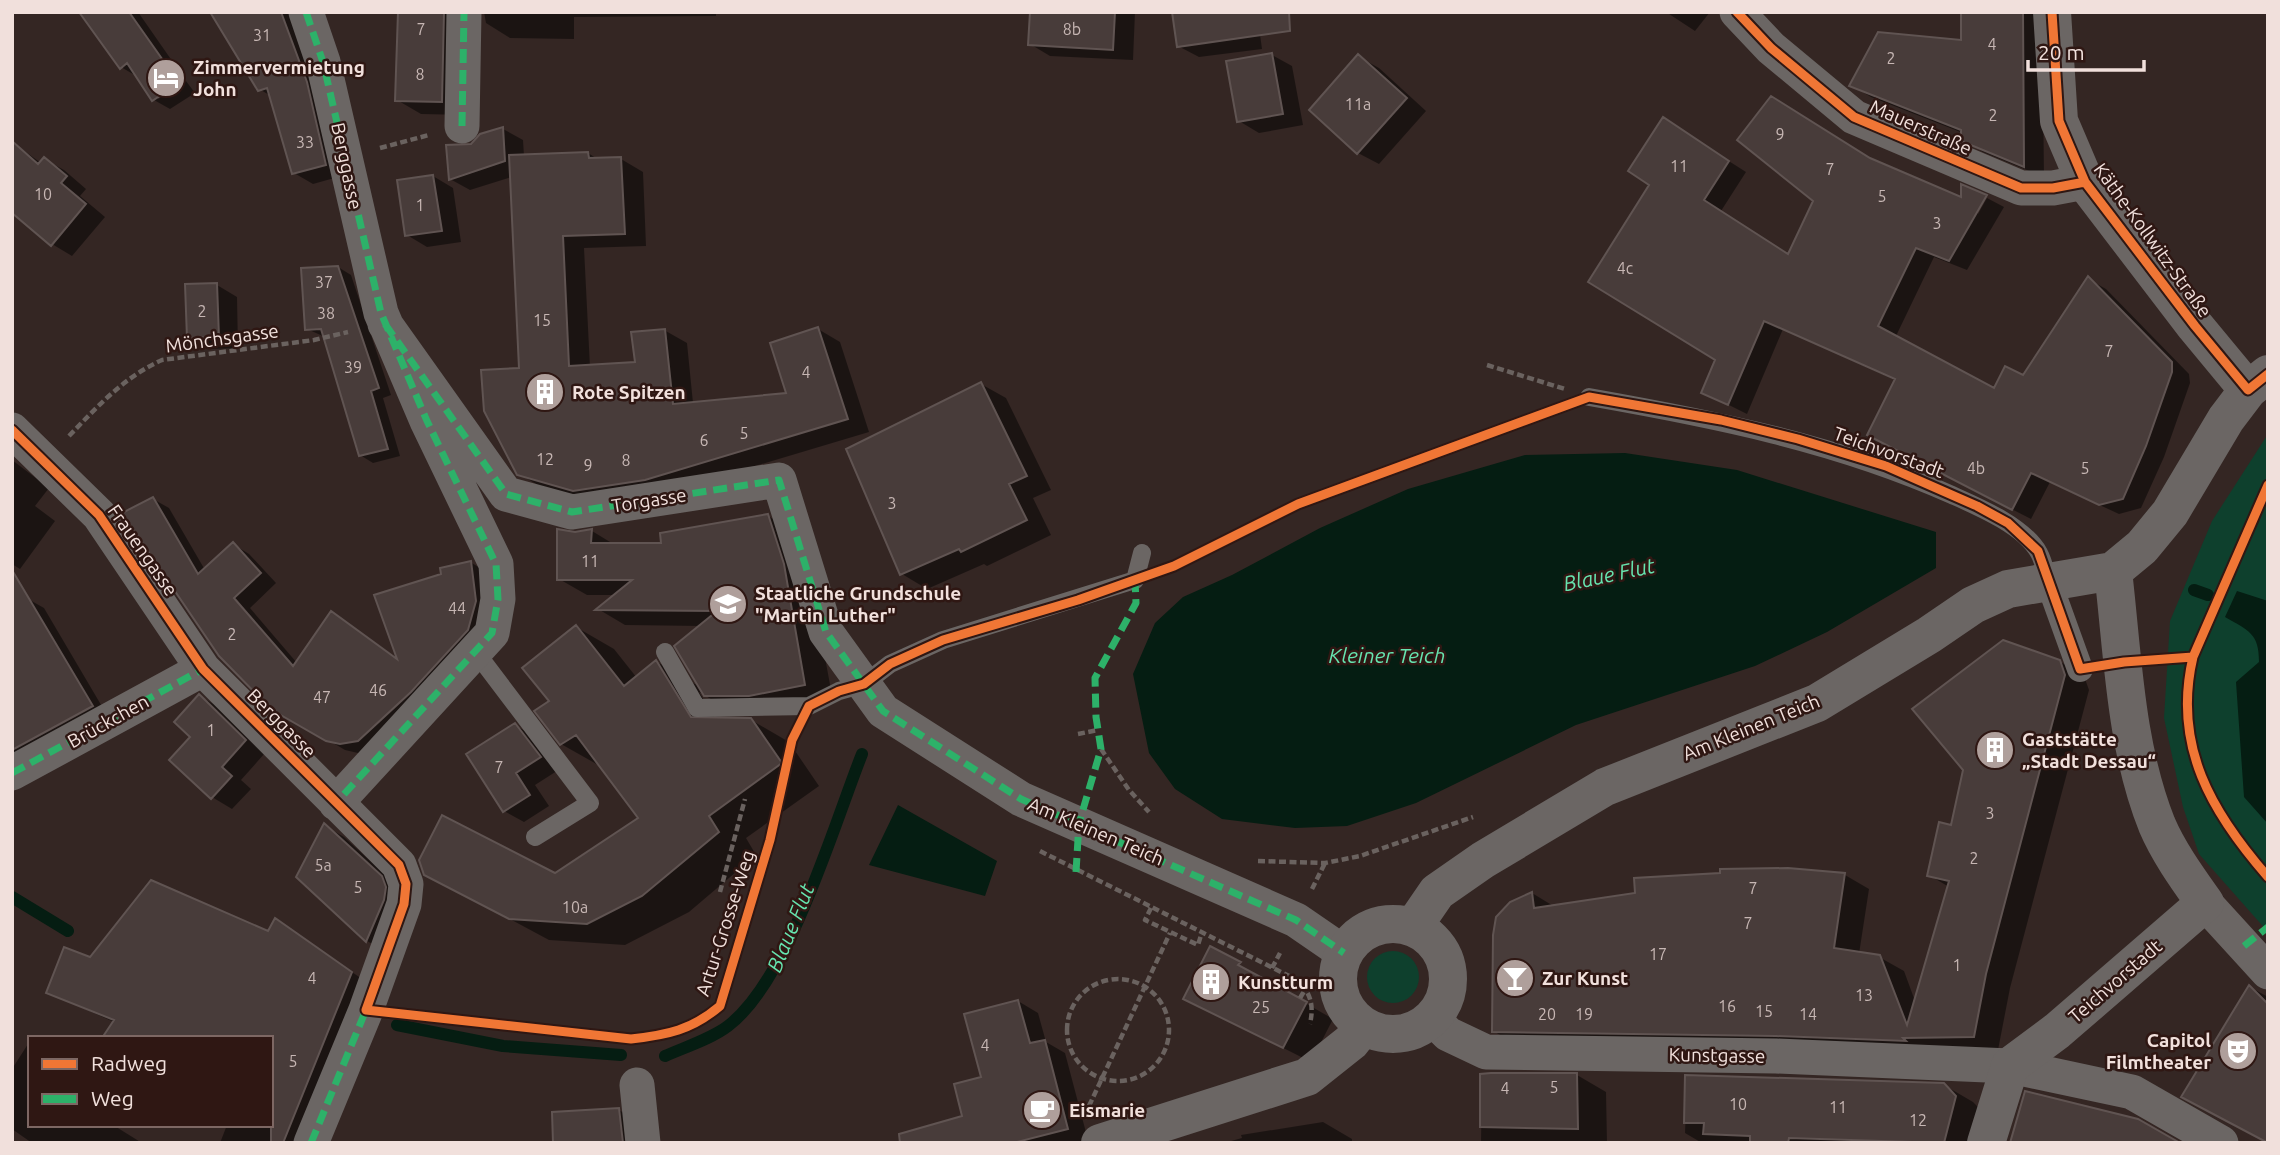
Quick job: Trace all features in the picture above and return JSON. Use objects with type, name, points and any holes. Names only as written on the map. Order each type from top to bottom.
[{"type":"street","name":"Berggasse","points":[[203,669],[337,803],[492,633],[498,598],[496,564],[427,421],[385,324],[360,232],[323,62],[306,12]]},
{"type":"street","points":[[462,126],[464,12]]},
{"type":"street","name":"Mauerstraße","points":[[1737,12],[1771,48],[1854,117],[2021,188],[2053,188],[2085,182]]},
{"type":"street","name":"Käthe-Kollwitz-Straße","points":[[2052,12],[2059,121],[2085,182],[2195,326],[2258,382]]},
{"type":"street","name":"Torgasse","points":[[385,324],[506,494],[572,512],[779,480],[826,632],[864,684]]},
{"type":"street","points":[[2258,382],[2226,419],[2171,513],[2142,547],[2112,571],[2136,762],[2158,827],[2205,903],[2268,972]]},
{"type":"street","name":"Frauengasse","points":[[12,430],[99,515],[203,669]]},
{"type":"street","name":"Am Kleinen Teich","points":[[1413,927],[1437,892],[1483,860],[1605,787],[1817,703],[1973,605],[2008,589],[2112,571]]},
{"type":"street","name":"Teichvorstadt","points":[[2049,583],[2080,669]]},
{"type":"street","name":"Brückchen","points":[[12,773],[203,669]]},
{"type":"street","name":"Am Kleinen Teich","points":[[864,684],[883,711],[1021,799],[1296,920],[1345,953]]},
{"type":"street","points":[[311,1143],[366,1010],[404,904],[406,884],[399,865],[337,803]]},
{"type":"street","name":"Teichvorstadt","points":[[2010,1066],[2057,1031],[2205,903]]},
{"type":"street","points":[[1398,923],[1413,927],[1428,936],[1447,963],[1449,980],[1446,997],[1433,1019],[1413,1031],[1381,1034],[1362,1028],[1343,1002],[1338,986],[1338,969],[1345,953],[1354,940],[1374,927],[1398,923]]},
{"type":"street","name":"Kunstgasse","points":[[1433,1019],[1448,1034],[1486,1052],[1776,1056],[2010,1066],[2133,1092],[2221,1143]]},
{"type":"street","points":[[1093,1129],[1216,1106],[1307,1077],[1351,1042],[1362,1028]]},
{"type":"street","points":[[1986,1143],[2010,1066]]},
{"type":"street","points":[[638,1086],[643,1143]]},
{"type":"lane","name":"Teichvorstadt","points":[[1589,397],[1721,420],[1798,439],[1886,466],[1978,506],[2008,523],[2038,551],[2049,583]]},
{"type":"lane","points":[[665,652],[698,708],[809,706],[864,684],[890,664],[943,640],[1135,580],[1142,553]]},
{"type":"lane","points":[[475,651],[590,803],[535,837]]},
{"type":"path","points":[[346,158],[462,126]]},
{"type":"path","points":[[1487,365],[1589,397]]},
{"type":"path","points":[[1135,580],[1174,566],[1298,504],[1589,397]]},
{"type":"path","points":[[1078,734],[1098,730]]},
{"type":"path","points":[[1101,749],[1129,790],[1152,815]]},
{"type":"path","points":[[720,892],[745,799]]},
{"type":"path","points":[[1249,861],[1325,863],[1360,856],[1457,825],[1482,813]]},
{"type":"path","points":[[1076,872],[1297,980],[1306,988],[1313,1003],[1311,1022],[1306,1032]]},
{"type":"path","points":[[1151,908],[1145,920],[1198,946],[1202,932]]},
{"type":"path","points":[[1093,1129],[1101,1079],[1143,985],[1170,933]]},
{"type":"path","points":[[1126,979],[1143,985],[1158,998],[1167,1014],[1170,1033],[1166,1052],[1154,1068],[1138,1078],[1120,1082],[1101,1079],[1084,1070],[1073,1055],[1067,1037],[1068,1018],[1076,1001],[1089,987],[1107,980],[1126,979]]},
{"type":"path","points":[[1300,998],[1306,988]]},
{"type":"green space","points":[[2268,434],[2268,932],[2199,854],[2183,807],[2164,718],[2170,621],[2212,521]]},
{"type":"green space","points":[[1393,951],[1403,953],[1411,959],[1417,967],[1417,987],[1411,995],[1403,1001],[1393,1003],[1383,1001],[1375,995],[1369,987],[1367,977],[1369,967],[1375,959],[1383,953]]},
{"type":"water","name":"Kleiner Teich","points":[[1625,453],[1737,470],[1936,532],[1936,568],[1827,632],[1755,666],[1576,725],[1416,803],[1347,826],[1295,828],[1222,819],[1175,789],[1149,753],[1133,674],[1155,623],[1183,597],[1232,575],[1320,528],[1408,489],[1525,455]]},
{"type":"water","points":[[2237,591],[2268,601],[2268,824],[2244,797],[2236,682],[2259,662],[2259,652],[2251,634],[2225,617]]},
{"type":"water","points":[[898,805],[997,861],[985,896],[869,865]]},
{"type":"building","points":[[79,12],[129,12],[179,83],[152,101],[127,63],[120,69]]},
{"type":"building","points":[[210,12],[281,12],[307,82],[326,165],[292,174],[267,88],[258,91]]},
{"type":"building","points":[[398,12],[444,12],[442,102],[395,101]]},
{"type":"building","points":[[1030,12],[1115,12],[1113,50],[1028,45]]},
{"type":"building","points":[[1172,12],[1289,12],[1290,31],[1177,47]]},
{"type":"building","points":[[1961,12],[2023,12],[2024,167],[1961,141],[1961,130],[1849,86],[1878,32],[1961,40]]},
{"type":"building","points":[[1272,53],[1283,114],[1237,122],[1226,61]]},
{"type":"building","points":[[1358,54],[1407,98],[1357,154],[1309,110]]},
{"type":"building","points":[[1771,96],[1870,158],[1961,197],[1961,184],[1987,195],[1949,261],[1916,248],[1878,326],[1994,388],[2005,366],[2023,375],[2088,276],[2172,362],[2172,372],[2146,446],[2123,499],[2099,505],[2031,473],[2012,510],[1867,435],[1895,379],[1764,321],[1728,405],[1701,393],[1715,360],[1588,282],[1649,185],[1628,171],[1663,117],[1729,161],[1704,200],[1788,254],[1813,201],[1737,140]]},
{"type":"building","points":[[503,127],[505,161],[449,180],[446,145],[471,144],[480,134]]},
{"type":"building","points":[[12,141],[38,164],[44,157],[67,176],[61,183],[86,204],[51,246],[12,213]]},
{"type":"building","points":[[588,152],[589,158],[621,157],[625,234],[563,236],[569,366],[635,362],[631,332],[665,329],[673,404],[786,393],[770,343],[818,327],[848,419],[645,480],[573,491],[517,475],[484,411],[481,370],[519,368],[509,155]]},
{"type":"building","points":[[433,175],[442,231],[405,236],[397,180]]},
{"type":"building","points":[[338,266],[379,388],[371,391],[388,449],[359,456],[321,329],[305,330],[301,268]]},
{"type":"building","points":[[217,283],[219,337],[187,338],[185,284]]},
{"type":"building","points":[[981,382],[1027,476],[1009,484],[1027,520],[961,552],[959,549],[900,575],[846,449]]},
{"type":"building","points":[[153,497],[198,574],[233,542],[261,573],[234,598],[293,666],[331,611],[397,659],[374,595],[441,574],[440,568],[471,561],[476,601],[468,630],[411,692],[358,741],[340,744],[326,741],[272,710],[219,656],[122,513]]},
{"type":"building","name":"Staatliche Grundschule \"Martin Luther\"","points":[[768,514],[784,564],[805,685],[749,696],[704,696],[674,646],[717,611],[595,610],[632,580],[557,580],[557,529],[575,532],[592,529],[591,543],[661,543],[660,533]]},
{"type":"building","points":[[12,570],[93,706],[12,750]]},
{"type":"building","points":[[576,625],[624,686],[656,660],[691,717],[751,718],[782,763],[709,816],[719,832],[642,896],[587,924],[509,919],[424,875],[419,860],[442,815],[555,873],[638,818],[576,735],[560,745],[534,711],[549,701],[522,668]]},
{"type":"building","points":[[2003,640],[2060,660],[2065,675],[1986,974],[1974,1037],[1903,1038],[1906,1041],[1776,1036],[1492,1032],[1493,935],[1496,917],[1510,902],[1532,892],[1534,908],[1635,893],[1634,878],[1720,873],[1720,869],[1788,868],[1845,873],[1834,948],[1880,955],[1907,1025],[1949,881],[1927,876],[1939,822],[1951,825],[1963,770],[1912,709]]},
{"type":"building","points":[[199,694],[246,740],[222,767],[232,776],[211,799],[169,760],[190,737],[174,722]]},
{"type":"building","points":[[515,723],[541,757],[516,773],[530,795],[503,812],[466,754]]},
{"type":"building","points":[[324,823],[382,876],[386,887],[384,900],[366,942],[296,877]]},
{"type":"building","points":[[151,880],[268,931],[275,918],[352,972],[283,1143],[271,1143],[273,1036],[103,1036],[114,1020],[46,993],[64,947],[90,957]]},
{"type":"building","points":[[1210,946],[1241,962],[1238,965],[1307,1002],[1283,1048],[1183,999]]},
{"type":"building","name":"Capitol Filmtheater","points":[[2249,985],[2268,1004],[2268,1143],[2181,1097]]},
{"type":"building","points":[[1018,1000],[1030,1043],[1045,1040],[1068,1129],[1013,1143],[900,1143],[899,1134],[962,1116],[954,1084],[981,1077],[964,1014]]},
{"type":"building","points":[[1577,1073],[1578,1129],[1480,1127],[1480,1074]]},
{"type":"building","points":[[1685,1075],[1944,1083],[1956,1096],[1944,1143],[1789,1138],[1788,1143],[1750,1143],[1750,1136],[1703,1134],[1704,1123],[1684,1123]]},
{"type":"building","points":[[2025,1091],[2138,1119],[2180,1143],[2010,1143]]},
{"type":"building","points":[[619,1108],[623,1143],[553,1143],[552,1112]]},
{"type":"waterway","name":"Blaue Flut","points":[[2194,590],[2208,595]]},
{"type":"waterway","name":"Blaue Flut","points":[[665,1056],[706,1039],[728,1026],[750,1004],[771,974],[807,900],[862,754]]},
{"type":"waterway","name":"Blaue Flut","points":[[12,897],[68,931]]},
{"type":"waterway","name":"Blaue Flut","points":[[397,1025],[503,1046],[621,1055]]},
{"type":"marked path","points":[[306,12],[323,62],[381,313],[427,421],[496,564],[498,599],[492,633],[336,803]]},
{"type":"marked path","points":[[462,126],[464,12]]},
{"type":"marked path","points":[[385,324],[506,494],[572,512],[779,480],[826,632],[883,711],[1021,799],[1296,920],[1344,953]]},
{"type":"marked path","points":[[1076,872],[1079,823],[1101,749],[1096,717],[1095,678],[1136,603],[1135,580]]},
{"type":"marked path","points":[[12,773],[203,669]]},
{"type":"marked path","points":[[2244,946],[2268,927]]},
{"type":"marked path","points":[[311,1143],[368,1005]]},
{"type":"cycle path","points":[[1737,12],[1771,48],[1854,117],[2021,188],[2053,188],[2085,182]]},
{"type":"cycle path","points":[[2052,12],[2059,121],[2085,182],[2195,326],[2248,390],[2268,374]]},
{"type":"cycle path","name":"Artur-Grosse-Weg","points":[[12,430],[99,515],[203,669],[399,865],[406,884],[404,904],[366,1010],[631,1039],[656,1036],[689,1026],[720,1006],[770,840],[792,740],[809,706],[839,691],[864,684],[890,664],[943,640],[1078,600],[1174,566],[1298,504],[1589,397],[1721,420],[1798,439],[1886,466],[1977,506],[2008,523],[2038,551],[2080,669],[2124,662],[2193,657]]},
{"type":"cycle path","points":[[2268,485],[2193,657],[2188,689],[2188,720],[2193,749],[2202,776],[2214,803],[2230,828],[2268,877]]},
{"type":"place","name":"Zimmervermietung John","points":[[166,78]]},
{"type":"place","name":"Rote Spitzen","points":[[545,392]]},
{"type":"place","name":"Staatliche Grundschule \"Martin Luther\"","points":[[728,604]]},
{"type":"place","name":"Gaststätte „Stadt Dessau“","points":[[1995,750]]},
{"type":"place","name":"Zur Kunst","points":[[1515,978]]},
{"type":"place","name":"Kunstturm","points":[[1211,982]]},
{"type":"place","name":"Capitol Filmtheater","points":[[2238,1051]]},
{"type":"place","name":"Eismarie","points":[[1042,1110]]}]
